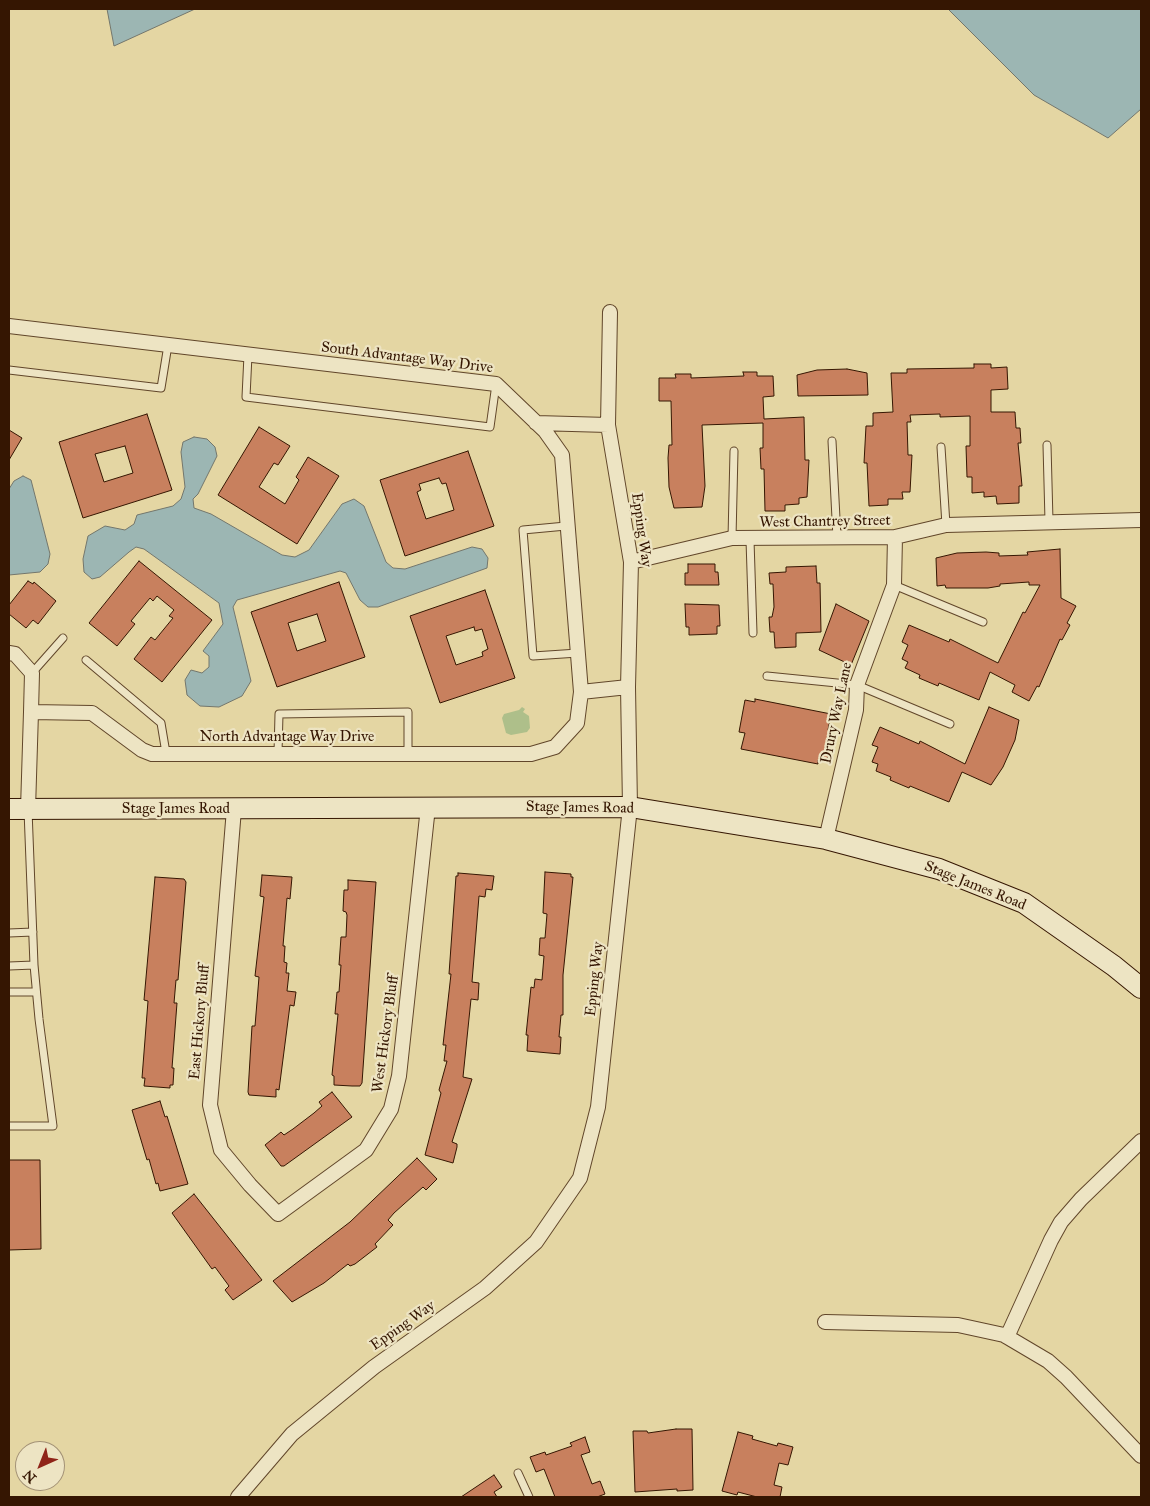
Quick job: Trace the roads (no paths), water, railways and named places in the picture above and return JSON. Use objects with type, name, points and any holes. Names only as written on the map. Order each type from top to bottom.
[{"type":"main road","name":"Stage James Road","points":[[18,809],[630,807],[826,839],[940,869],[1024,903],[1114,966],[1141,988]]},
{"type":"street","name":"Epping Way","points":[[238,1497],[292,1434],[374,1366],[485,1288],[536,1242],[580,1178],[598,1107],[630,807],[628,687],[631,562],[608,425],[610,312]]},
{"type":"street","name":"South Advantage Way Drive","points":[[9,326],[496,384],[536,423],[562,455],[566,526],[581,692],[577,723],[555,747]]},
{"type":"street","points":[[536,423],[608,425]]},
{"type":"street","name":"West Chantrey Street","points":[[631,562],[732,538],[750,540],[895,537],[946,525],[1141,520]]},
{"type":"street","name":"Drury Way Lane","points":[[826,839],[856,710],[857,685],[894,585],[895,537]]},
{"type":"street","points":[[9,653],[15,654],[32,673],[31,712],[18,809]]},
{"type":"street","points":[[581,692],[628,687]]},
{"type":"street","name":"North Advantage Way Drive","points":[[31,712],[92,713],[142,750],[152,754],[530,754],[555,747]]},
{"type":"street","name":"West Hickory Bluff","points":[[278,1214],[366,1150],[391,1109],[399,1076],[428,807]]},
{"type":"street","name":"East Hickory Bluff","points":[[234,809],[210,1105],[221,1150],[250,1185],[278,1214]]},
{"type":"street","points":[[1007,1337],[1058,1227],[1081,1199],[1141,1141]]},
{"type":"street","points":[[825,1322],[958,1325],[982,1329],[1007,1337],[1048,1362],[1066,1377],[1141,1456]]},
{"type":"lane","points":[[9,370],[161,388],[168,345]]},
{"type":"lane","points":[[248,355],[246,397],[490,427],[496,384]]},
{"type":"lane","points":[[832,441],[837,538]]},
{"type":"lane","points":[[1047,445],[1049,521]]},
{"type":"lane","points":[[941,447],[946,525]]},
{"type":"lane","points":[[732,538],[734,451]]},
{"type":"lane","points":[[566,526],[523,530],[533,656],[578,653]]},
{"type":"lane","points":[[750,540],[753,633]]},
{"type":"lane","points":[[894,585],[983,622]]},
{"type":"lane","points":[[32,673],[63,638]]},
{"type":"lane","points":[[86,660],[161,723],[166,753]]},
{"type":"lane","points":[[768,676],[857,685],[950,724]]},
{"type":"lane","points":[[278,754],[279,714],[408,712],[408,753]]},
{"type":"lane","points":[[9,1126],[54,1126],[36,992],[33,932],[18,809]]},
{"type":"lane","points":[[9,933],[33,932]]},
{"type":"lane","points":[[9,966],[34,965]]},
{"type":"lane","points":[[9,992],[36,992]]},
{"type":"lane","points":[[518,1472],[529,1497]]},
{"type":"water","points":[[107,9],[195,9],[114,46]]},
{"type":"water","points":[[948,9],[1141,9],[1141,109],[1108,138],[1034,95]]},
{"type":"water","points":[[194,437],[207,439],[215,447],[217,456],[198,494],[193,499],[194,508],[211,514],[282,555],[295,557],[309,550],[342,504],[354,499],[364,506],[386,562],[393,568],[405,569],[472,547],[482,549],[488,558],[487,568],[378,607],[368,607],[360,600],[346,573],[340,571],[237,600],[233,607],[251,681],[242,696],[219,707],[200,706],[187,695],[185,680],[191,670],[202,673],[209,667],[209,656],[203,651],[223,624],[219,603],[144,549],[136,547],[100,577],[92,579],[84,572],[83,559],[88,536],[105,526],[125,530],[134,524],[137,515],[173,506],[181,499],[185,487],[181,452],[183,442]]},
{"type":"water","points":[[23,476],[31,480],[50,554],[48,564],[40,572],[9,575],[9,489],[14,481]]}]
